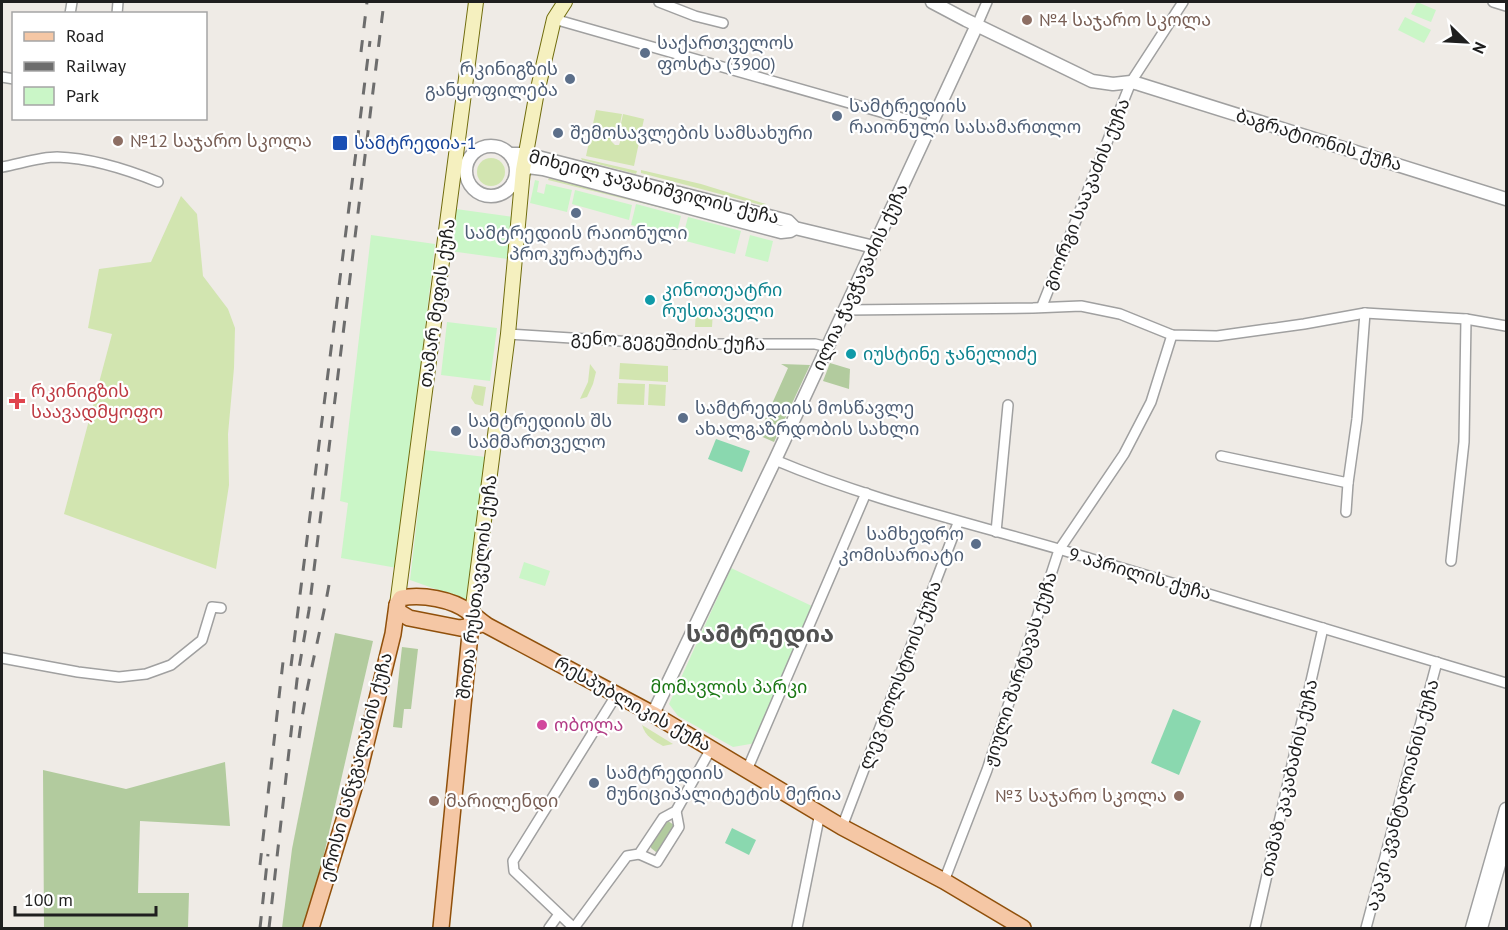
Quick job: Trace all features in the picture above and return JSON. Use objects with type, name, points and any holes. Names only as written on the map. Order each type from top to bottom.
[{"type":"main road","name":"თამარ მეფის ქუჩა","points":[[397,605],[476,2]]},
{"type":"main road","name":"შოთა რუსთაველის ქუჩა","points":[[441,928],[473,596],[494,455],[523,170],[536,97],[554,19],[565,2]]},
{"type":"main road","points":[[470,626],[460,628],[410,618],[399,612],[397,605],[402,598],[414,595],[453,603],[475,630],[490,627]]},
{"type":"main road","points":[[473,596],[480,617],[490,627]]},
{"type":"main road","name":"ეროსი მანჯგალაძის ქუჩა","points":[[311,928],[360,768],[393,634],[397,605]]},
{"type":"main road","name":"რესპუბლიკის ქუჩა","points":[[490,627],[712,747],[842,827],[944,881],[1013,926]]},
{"type":"street","points":[[659,2],[695,16],[723,23]]},
{"type":"street","name":"ბაგრატიონის ქუჩა","points":[[932,2],[1092,81],[1113,84],[1131,82],[1506,199]]},
{"type":"street","name":"ილია ჭავჭავაძის ქუჩა","points":[[653,714],[775,460],[987,2]]},
{"type":"street","name":"გიორგი სააკაძის ქუჩა","points":[[1042,306],[1131,82],[1184,2]]},
{"type":"street","points":[[1493,2],[1506,6]]},
{"type":"street","points":[[554,19],[930,126]]},
{"type":"street","points":[[455,159],[472,154],[482,147],[493,146],[505,150],[516,165],[513,183]]},
{"type":"street","points":[[471,186],[466,173],[468,160],[472,154]]},
{"type":"street","name":"მიხეილ ჯავახიშვილის ქუჩა","points":[[510,154],[526,154],[788,220],[795,228],[874,247]]},
{"type":"street","points":[[2,167],[56,157],[98,162],[158,182]]},
{"type":"street","name":"მიხეილ ჯავახიშვილის ქუჩა","points":[[523,170],[528,167],[543,169],[781,232],[795,228]]},
{"type":"street","points":[[454,175],[481,193],[493,196],[505,192],[523,170]]},
{"type":"street","points":[[845,310],[1081,306],[1120,314],[1172,335],[1240,334],[1365,313],[1466,319],[1506,326]]},
{"type":"street","points":[[1346,512],[1357,419],[1365,313]]},
{"type":"street","points":[[1451,561],[1464,442],[1466,319]]},
{"type":"street","name":"გენო გეგეშიძის ქუჩა","points":[[508,334],[666,344],[815,344],[828,347]]},
{"type":"street","name":"ჟიული შარტავას ქუჩა","points":[[944,881],[987,770],[1059,549],[1124,454],[1151,402],[1172,335]]},
{"type":"street","points":[[996,532],[1008,405]]},
{"type":"street","points":[[1221,456],[1348,483]]},
{"type":"street","name":"9 აპრილის ქუჩა","points":[[775,460],[958,523],[1059,549],[1506,683]]},
{"type":"street","points":[[747,770],[866,493]]},
{"type":"street","name":"ლევ ტოლსტოის ქუჩა","points":[[842,827],[958,523]]},
{"type":"street","points":[[2,658],[119,677],[146,674],[171,665],[202,640],[212,607],[221,608]]},
{"type":"street","name":"თამაზ კაკაბაძის ქუჩა","points":[[1255,928],[1323,628]]},
{"type":"street","name":"აკაკი კვანტალიანის ქუჩა","points":[[1366,928],[1437,662]]},
{"type":"street","points":[[617,694],[513,861],[514,871],[574,928],[627,856],[639,854],[657,862],[679,827],[676,811]]},
{"type":"street","points":[[639,854],[663,818],[676,811],[712,747]]},
{"type":"street","points":[[1472,928],[1506,809]]},
{"type":"street","points":[[797,928],[820,813]]},
{"type":"street","points":[[1481,928],[1506,840]]},
{"type":"street","points":[[549,928],[559,914]]},
{"type":"green space","points":[[1417,2],[1436,10],[1431,22],[1411,14]]},
{"type":"green space","points":[[1405,17],[1431,30],[1424,43],[1398,30]]},
{"type":"green space","points":[[596,110],[622,114],[618,133],[610,137],[615,145],[619,145],[622,136],[619,133],[623,114],[644,119],[634,166],[586,156]]},
{"type":"green space","points":[[491,158],[501,162],[505,172],[501,182],[491,186],[481,182],[477,172],[481,162]]},
{"type":"green space","points":[[581,158],[637,171],[636,174]]},
{"type":"green space","points":[[641,170],[701,184],[766,204],[765,206],[641,173]]},
{"type":"green space","points":[[549,178],[683,211],[682,213],[548,180]]},
{"type":"green space","points":[[535,180],[539,181],[537,192],[544,194],[546,184],[572,190],[567,212],[530,203]]},
{"type":"green space","points":[[575,190],[632,205],[629,220],[572,204]]},
{"type":"green space","points":[[181,196],[197,214],[203,276],[228,309],[235,328],[228,434],[229,485],[216,569],[64,514],[112,334],[88,328],[99,269],[151,262]]},
{"type":"green space","points":[[636,204],[681,216],[676,236],[631,225]]},
{"type":"green space","points":[[456,209],[514,217],[508,259],[450,251]]},
{"type":"green space","points":[[688,217],[741,231],[735,254],[682,240]]},
{"type":"green space","points":[[371,235],[435,244],[397,568],[341,558],[348,503],[340,501]]},
{"type":"green space","points":[[750,235],[773,241],[768,262],[745,256]]},
{"type":"green space","points":[[696,310],[713,310],[712,327],[695,327]]},
{"type":"green space","points":[[447,322],[497,328],[490,381],[441,375]]},
{"type":"green space","points":[[620,363],[668,366],[668,382],[619,379]]},
{"type":"green space","points":[[830,363],[850,369],[849,389],[823,381]]},
{"type":"green space","points":[[590,364],[596,372],[593,384],[587,397],[580,399],[588,382]]},
{"type":"green space","points":[[781,364],[810,365],[774,442],[758,435],[788,368]]},
{"type":"green space","points":[[618,383],[645,384],[644,405],[617,404]]},
{"type":"green space","points":[[649,384],[666,385],[665,406],[648,405]]},
{"type":"green space","points":[[474,385],[486,387],[483,406],[475,404],[471,398]]},
{"type":"green space","points":[[716,439],[750,451],[742,472],[708,459]]},
{"type":"green space","points":[[425,450],[486,457],[466,600],[410,580]]},
{"type":"green space","points":[[524,562],[550,571],[545,586],[519,578]]},
{"type":"green space","name":"მომავლის პარკი","points":[[731,568],[814,607],[756,743],[733,747],[678,716],[669,704]]},
{"type":"green space","points":[[335,633],[373,641],[307,928],[282,928],[292,849]]},
{"type":"green space","points":[[402,647],[418,649],[411,709],[404,709],[402,728],[393,727]]},
{"type":"green space","points":[[1173,709],[1201,721],[1179,775],[1151,763]]},
{"type":"green space","points":[[642,725],[673,744],[663,746],[656,742]]},
{"type":"green space","points":[[225,762],[230,826],[140,821],[138,893],[189,893],[188,927],[235,928],[44,928],[43,770],[126,789]]},
{"type":"green space","points":[[668,821],[674,825],[662,850],[656,852],[651,848],[651,844]]},
{"type":"green space","points":[[732,828],[756,840],[749,855],[725,843]]},
{"type":"railway","points":[[361,52],[367,2]]},
{"type":"railway","points":[[269,928],[297,680],[309,610],[384,2]]},
{"type":"railway","points":[[291,666],[370,41]]},
{"type":"railway","points":[[299,738],[330,579]]},
{"type":"railway","points":[[260,865],[284,653]]},
{"type":"railway","points":[[260,928],[268,854]]},
{"type":"place","name":"№4 საჯარო სკოლა","points":[[1027,20]]},
{"type":"place","name":"საქართველოს ფოსტა (3900)","points":[[645,53]]},
{"type":"place","name":"რკინიგზის განყოფილება","points":[[570,79]]},
{"type":"place","name":"სამტრედიის რაიონული სასამართლო","points":[[837,116]]},
{"type":"place","name":"შემოსავლების სამსახური","points":[[558,133]]},
{"type":"place","name":"№12 საჯარო სკოლა","points":[[118,141]]},
{"type":"place","name":"სამტრედია-1","points":[[340,143]]},
{"type":"place","name":"სამტრედიის რაიონული პროკურატურა","points":[[576,213]]},
{"type":"place","name":"კინოთეატრი რუსთაველი","points":[[650,300]]},
{"type":"place","name":"იუსტინე ჯანელიძე","points":[[851,354]]},
{"type":"place","name":"რკინიგზის საავადმყოფო","points":[[17,401]]},
{"type":"place","name":"სამტრედიის მოსწავლე ახალგაზრდობის სახლი","points":[[683,418]]},
{"type":"place","name":"სამტრედიის შს სამმართველო","points":[[456,431]]},
{"type":"place","name":"სამხედრო კომისარიატი","points":[[976,544]]},
{"type":"place","name":"ობოლა","points":[[542,725]]},
{"type":"place","name":"სამტრედიის მუნიციპალიტეტის მერია","points":[[594,783]]},
{"type":"place","name":"№3 საჯარო სკოლა","points":[[1179,796]]},
{"type":"place","name":"მარილენდი","points":[[434,801]]},
{"type":"district","name":"სამტრედია","points":[[760,634]]}]
